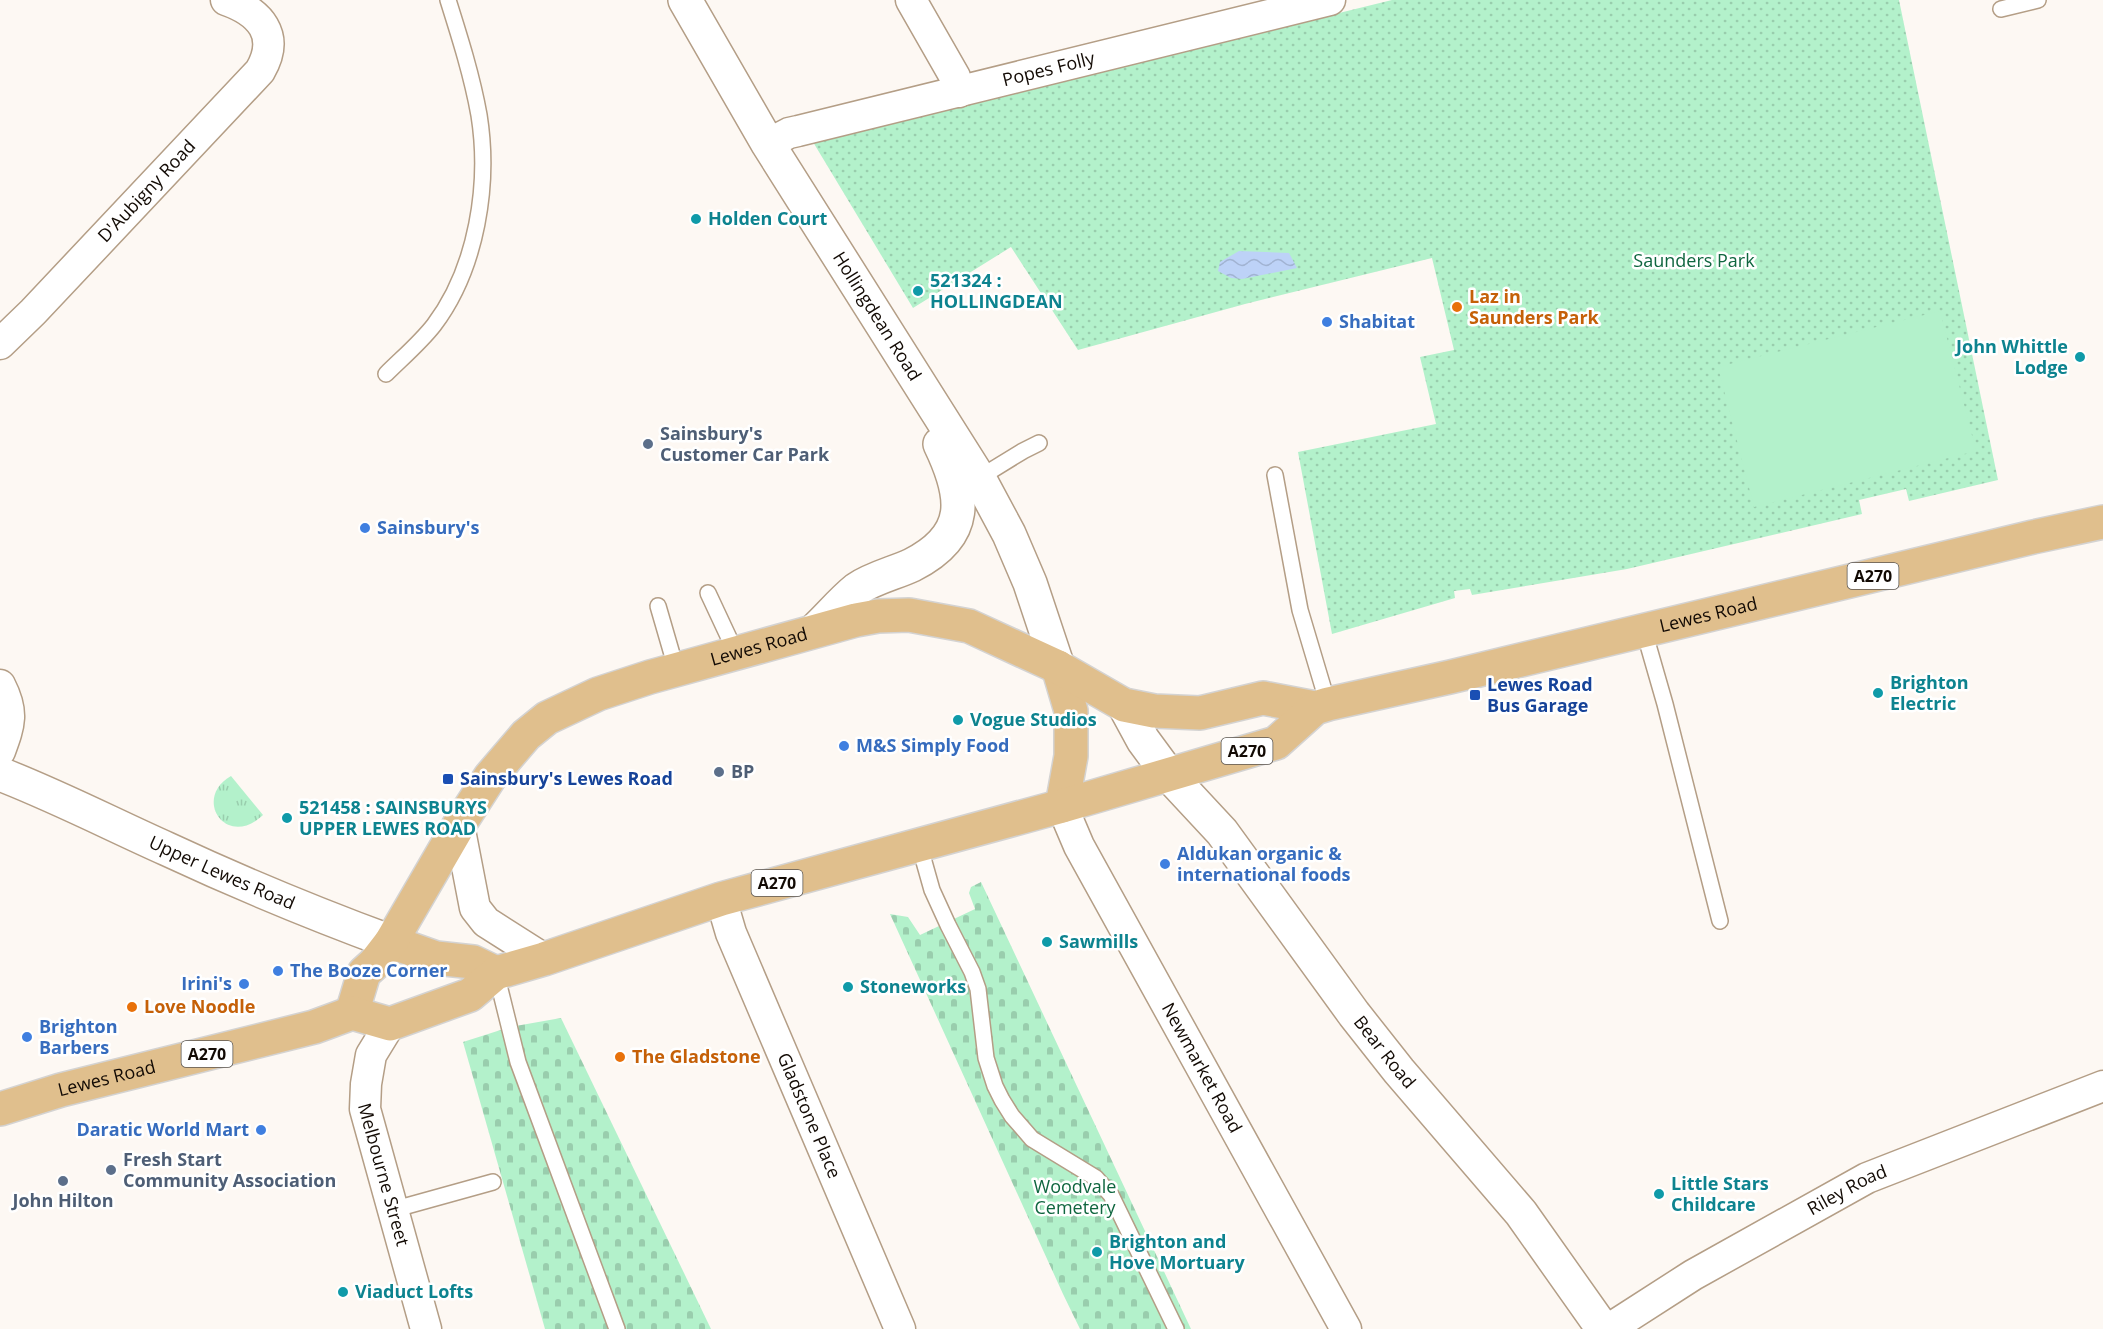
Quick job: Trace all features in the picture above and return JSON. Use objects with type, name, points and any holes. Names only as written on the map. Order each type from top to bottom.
[{"type":"main road","name":"Lewes Road","points":[[0,1108],[61,1090],[314,1027],[352,1013],[364,973],[375,964],[391,942],[459,825],[490,777],[526,735],[548,718],[598,694],[676,668],[856,620],[897,615],[969,626],[1058,667],[1124,705],[1154,711],[1200,713],[1263,698],[1321,706],[2103,522]]},
{"type":"main road","points":[[1058,667],[1071,711],[1071,756],[1062,806]]},
{"type":"main road","name":"Lewes Road","points":[[390,1024],[470,995],[496,973],[721,899],[1062,806],[1276,743],[1321,706]]},
{"type":"main road","name":"Upper Lewes Road","points":[[391,942],[436,958],[473,962],[496,973]]},
{"type":"main road","points":[[352,1013],[390,1024]]},
{"type":"street","name":"D'Aubigny Road","points":[[0,344],[33,312],[264,65],[268,52],[268,39],[264,27],[249,10],[226,0]]},
{"type":"street","name":"Hollingdean Road","points":[[685,0],[768,144],[979,478],[1030,583],[1058,667]]},
{"type":"street","points":[[911,0],[955,77],[959,92]]},
{"type":"street","name":"Popes Folly","points":[[768,144],[789,133],[1314,2]]},
{"type":"street","points":[[814,631],[858,588],[913,564],[935,551],[951,532],[959,511],[959,495],[948,461],[920,410],[917,379]]},
{"type":"street","points":[[0,685],[10,708],[10,722],[0,751]]},
{"type":"street","name":"Bear Road","points":[[1124,705],[1143,740],[1168,774],[1222,832],[1354,1014],[1399,1071],[1521,1213],[1603,1329]]},
{"type":"street","name":"Upper Lewes Road","points":[[0,774],[41,790],[247,884],[329,919],[391,942]]},
{"type":"street","name":"Newmarket Road","points":[[1062,806],[1090,867],[1346,1329]]},
{"type":"street","points":[[459,825],[476,908],[486,922],[543,959]]},
{"type":"street","name":"Gladstone Place","points":[[721,899],[731,933],[900,1329]]},
{"type":"street","name":"Melbourne Street","points":[[390,1024],[371,1055],[365,1109],[426,1329]]},
{"type":"street","name":"Riley Road","points":[[1609,1329],[1702,1270],[1867,1178],[2103,1086]]},
{"type":"lane","points":[[386,374],[435,325],[452,297],[468,257],[477,218],[481,192],[482,152],[479,117],[474,87],[448,0]]},
{"type":"lane","points":[[2001,9],[2038,0]]},
{"type":"lane","points":[[979,478],[1039,443]]},
{"type":"lane","points":[[1275,475],[1300,610],[1321,706]]},
{"type":"lane","points":[[708,593],[736,653]]},
{"type":"lane","points":[[658,606],[676,668]]},
{"type":"lane","points":[[1644,631],[1665,704],[1720,921]]},
{"type":"lane","points":[[919,844],[932,890],[978,989],[986,1058],[999,1093],[1012,1116],[1032,1139],[1096,1178],[1112,1195],[1176,1329]]},
{"type":"lane","points":[[496,973],[518,1062],[617,1329]]},
{"type":"lane","points":[[392,1210],[494,1182]]},
{"type":"green space","name":"Saunders Park","points":[[1392,0],[1899,0],[1998,480],[1909,501],[1906,489],[1859,500],[1862,514],[1627,569],[1472,595],[1470,589],[1454,591],[1455,598],[1332,634],[1298,452],[1436,424],[1420,357],[1454,350],[1432,258],[1245,304],[1078,350],[1011,247],[913,308],[813,142]]},
{"type":"green space","points":[[1940,311],[1976,451],[1754,507],[1718,367]]},
{"type":"green space","points":[[231,776],[263,815],[249,824],[237,827],[226,824],[214,807],[214,796],[220,785]]},
{"type":"green space","name":"Woodvale Cemetery","points":[[981,882],[1191,1329],[1080,1329],[1063,1294],[890,914],[908,917],[920,935],[975,909],[969,893],[971,887]]},
{"type":"green space","points":[[561,1018],[711,1329],[545,1329],[463,1042],[510,1027]]},
{"type":"water","points":[[1239,251],[1289,253],[1297,268],[1242,279],[1231,278],[1218,271],[1220,262]]},
{"type":"place","name":"Holden Court","points":[[696,219]]},
{"type":"place","name":"521324 : HOLLINGDEAN","points":[[918,291]]},
{"type":"place","name":"Laz in Saunders Park","points":[[1457,307]]},
{"type":"place","name":"Shabitat","points":[[1327,322]]},
{"type":"place","name":"John Whittle Lodge","points":[[2080,357]]},
{"type":"place","name":"Sainsbury's Customer Car Park","points":[[648,444]]},
{"type":"place","name":"Sainsbury's","points":[[365,528]]},
{"type":"place","name":"Brighton Electric","points":[[1878,693]]},
{"type":"place","name":"Lewes Road Bus Garage","points":[[1475,695]]},
{"type":"place","name":"Vogue Studios","points":[[958,720]]},
{"type":"place","name":"M&S Simply Food","points":[[844,746]]},
{"type":"place","name":"BP","points":[[719,772]]},
{"type":"place","name":"Sainsbury's Lewes Road","points":[[448,779]]},
{"type":"place","name":"521458 : SAINSBURYS UPPER LEWES ROAD","points":[[287,818]]},
{"type":"place","name":"Aldukan organic & international foods","points":[[1165,864]]},
{"type":"place","name":"Sawmills","points":[[1047,942]]},
{"type":"place","name":"The Booze Corner","points":[[278,971]]},
{"type":"place","name":"Irini's","points":[[244,984]]},
{"type":"place","name":"Stoneworks","points":[[848,987]]},
{"type":"place","name":"Love Noodle","points":[[132,1007]]},
{"type":"place","name":"Brighton Barbers","points":[[27,1037]]},
{"type":"place","name":"The Gladstone","points":[[620,1057]]},
{"type":"place","name":"Daratic World Mart","points":[[261,1130]]},
{"type":"place","name":"Fresh Start Community Association","points":[[111,1170]]},
{"type":"place","name":"John Hilton","points":[[63,1181]]},
{"type":"place","name":"Little Stars Childcare","points":[[1659,1194]]},
{"type":"place","name":"Brighton and Hove Mortuary","points":[[1097,1252]]},
{"type":"place","name":"Viaduct Lofts","points":[[343,1292]]}]
